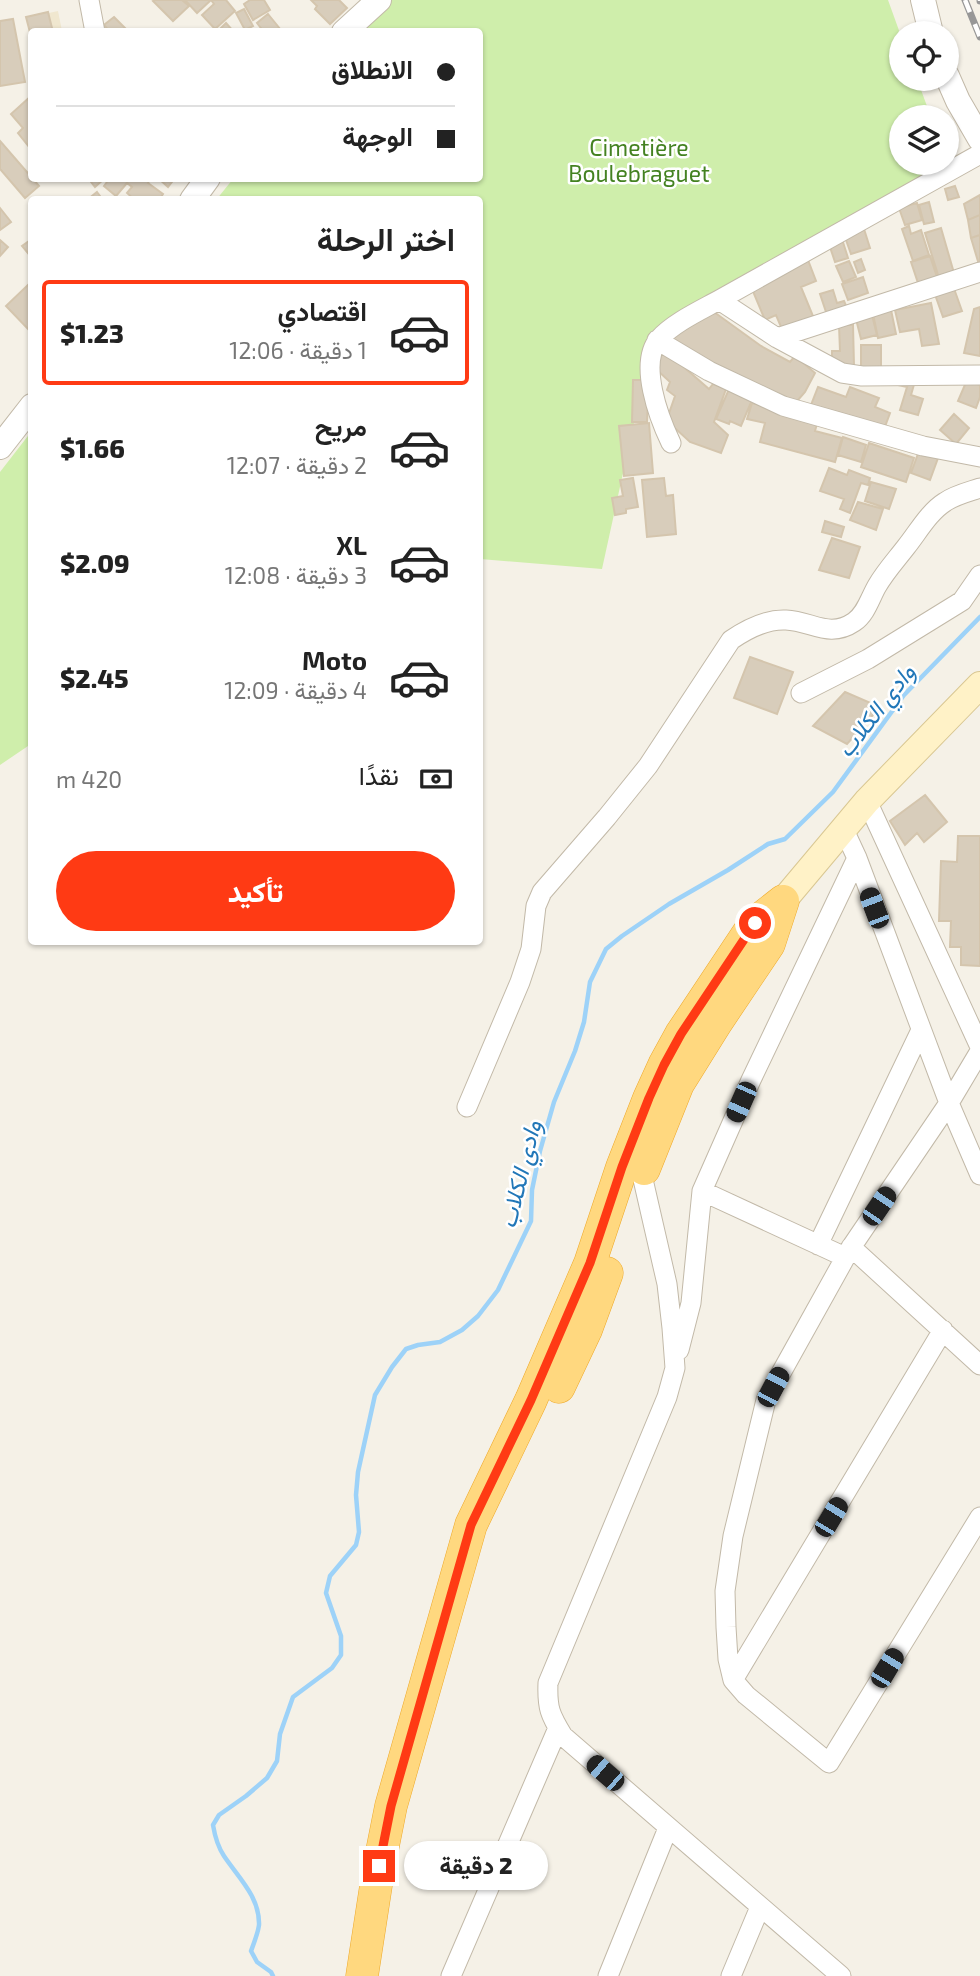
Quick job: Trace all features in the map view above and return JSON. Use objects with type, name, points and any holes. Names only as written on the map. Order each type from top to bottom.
[{"type":"highway","points":[[384,1976],[401,1846],[472,1584],[496,1514],[586,1330],[632,1171],[649,1098],[681,1034],[755,923],[783,901]]},
{"type":"highway","points":[[362,1976],[391,1806],[471,1525],[531,1400],[632,1171]]},
{"type":"main road","points":[[783,901],[867,801],[980,685]]},
{"type":"street","points":[[89,0],[94,28]]},
{"type":"street","points":[[348,28],[379,0]]},
{"type":"street","points":[[923,0],[928,21]]},
{"type":"street","points":[[953,91],[980,139]]},
{"type":"street","points":[[671,443],[655,404],[652,384],[651,358],[657,341],[719,300],[980,154]]},
{"type":"street","points":[[776,338],[980,272]]},
{"type":"street","points":[[719,300],[776,338],[833,369],[851,375],[980,374]]},
{"type":"street","points":[[657,341],[709,371],[783,406],[923,446],[980,457]]},
{"type":"street","points":[[0,447],[28,411]]},
{"type":"street","points":[[467,1107],[520,982],[531,950],[536,906],[542,892],[648,766],[732,640],[744,631],[772,621],[786,620],[835,630],[855,622],[863,614],[888,570],[938,507],[956,496],[980,488]]},
{"type":"street","points":[[801,693],[868,659],[962,601],[980,575]]},
{"type":"street","points":[[867,801],[980,1049],[949,1103],[848,1252],[766,1400],[733,1536],[725,1591],[728,1659],[733,1680],[746,1695],[829,1763],[978,1528]]},
{"type":"street","points":[[844,830],[949,1103],[980,1175]]},
{"type":"street","points":[[841,1976],[563,1737],[548,1704],[548,1683],[667,1397],[691,1303],[702,1191],[751,1080],[857,858]]},
{"type":"street","points":[[818,1245],[921,1031]]},
{"type":"street","points":[[632,1171],[667,1284],[675,1367]]},
{"type":"street","points":[[702,1191],[818,1245],[848,1252],[943,1330],[980,1365]]},
{"type":"street","points":[[733,1680],[943,1330]]},
{"type":"street","points":[[451,1976],[558,1728]]},
{"type":"street","points":[[608,1976],[668,1828]]},
{"type":"street","points":[[731,1976],[760,1907]]},
{"type":"shaded area","points":[[58,11],[61,28],[37,28],[35,16]]},
{"type":"green space","name":"Cimetière Boulebraguet","points":[[392,0],[888,0],[896,21],[889,21],[889,91],[921,91],[927,105],[889,105],[889,175],[924,175],[653,336],[602,569],[483,559],[483,196],[219,196],[231,182],[483,182],[483,28],[365,28]]},
{"type":"green space","points":[[28,436],[28,746],[0,765],[0,472]]},
{"type":"building","points":[[182,0],[189,6],[173,21],[153,1]]},
{"type":"building","points":[[185,0],[211,0],[197,13]]},
{"type":"building","points":[[211,0],[226,0],[235,11],[216,28],[202,15],[214,4]]},
{"type":"building","points":[[250,0],[264,0],[270,10],[253,20],[244,4]]},
{"type":"building","points":[[311,0],[339,0],[347,8],[330,24],[315,9],[317,6]]},
{"type":"building","points":[[244,9],[253,26],[244,28],[236,13]]},
{"type":"building","points":[[48,12],[52,28],[29,28],[26,17]]},
{"type":"building","points":[[268,14],[279,28],[261,28],[257,23]]},
{"type":"building","points":[[114,17],[125,28],[107,28],[104,25]]},
{"type":"building","points":[[13,19],[25,82],[0,86],[0,21]]},
{"type":"building","points":[[28,99],[28,146],[18,133],[23,128],[11,114]]},
{"type":"building","points":[[0,141],[28,173],[28,182],[36,182],[39,186],[25,198],[0,169]]},
{"type":"building","points":[[107,182],[149,182],[163,194],[130,196],[127,193],[132,187],[127,183],[116,196],[104,186]]},
{"type":"building","points":[[955,186],[959,197],[948,200],[945,189]]},
{"type":"building","points":[[980,195],[980,215],[968,220],[964,204]]},
{"type":"building","points":[[929,202],[934,222],[924,224],[919,205]]},
{"type":"building","points":[[917,203],[922,220],[905,225],[899,208]]},
{"type":"building","points":[[0,208],[11,222],[0,230]]},
{"type":"building","points":[[980,215],[980,235],[971,238],[968,220]]},
{"type":"building","points":[[909,226],[911,234],[921,230],[929,255],[913,261],[902,229]]},
{"type":"building","points":[[941,228],[954,273],[939,278],[925,233]]},
{"type":"building","points":[[864,229],[870,248],[851,254],[845,237]]},
{"type":"building","points":[[980,235],[980,268],[971,238]]},
{"type":"building","points":[[842,239],[848,258],[835,262],[829,244]]},
{"type":"building","points":[[0,240],[8,247],[0,256]]},
{"type":"building","points":[[28,242],[28,253],[22,246]]},
{"type":"building","points":[[930,256],[937,277],[918,283],[911,262]]},
{"type":"building","points":[[861,259],[865,270],[858,273],[854,262]]},
{"type":"building","points":[[808,260],[816,281],[801,287],[815,321],[784,334],[776,315],[765,320],[752,289]]},
{"type":"building","points":[[849,261],[856,277],[843,282],[836,266]]},
{"type":"building","points":[[863,277],[868,293],[848,300],[842,284]]},
{"type":"building","points":[[952,283],[962,311],[943,317],[933,289]]},
{"type":"building","points":[[28,285],[28,329],[6,306]]},
{"type":"building","points":[[833,290],[837,303],[844,301],[847,308],[827,315],[820,294]]},
{"type":"building","points":[[931,303],[939,344],[922,346],[919,329],[900,332],[895,310]]},
{"type":"building","points":[[890,305],[896,334],[878,338],[872,309]]},
{"type":"building","points":[[980,307],[980,356],[964,353],[974,309]]},
{"type":"building","points":[[871,311],[877,335],[861,339],[855,315]]},
{"type":"building","points":[[714,312],[761,346],[790,362],[795,356],[815,373],[798,400],[781,402],[668,337]]},
{"type":"building","points":[[839,325],[853,325],[854,366],[832,367],[832,351],[840,351]]},
{"type":"building","points":[[861,345],[881,345],[881,367],[861,367]]},
{"type":"building","points":[[662,353],[671,356],[709,389],[713,384],[726,389],[714,422],[728,435],[721,453],[690,442],[676,429],[665,425],[675,396],[667,390],[670,382],[656,369]]},
{"type":"building","points":[[633,380],[649,380],[647,422],[632,422]]},
{"type":"building","points":[[967,380],[980,385],[976,408],[958,401]]},
{"type":"building","points":[[915,381],[911,395],[923,399],[918,415],[900,410],[907,387],[898,385]]},
{"type":"building","points":[[818,387],[846,397],[850,387],[879,398],[875,407],[890,413],[883,432],[811,405]]},
{"type":"building","points":[[729,389],[752,400],[741,426],[716,419]]},
{"type":"building","points":[[752,403],[818,420],[815,431],[842,438],[835,462],[760,442],[765,423],[747,419]]},
{"type":"building","points":[[954,414],[969,428],[956,444],[940,430]]},
{"type":"building","points":[[649,423],[653,473],[624,476],[619,426]]},
{"type":"building","points":[[843,437],[866,445],[861,462],[838,455]]},
{"type":"building","points":[[869,443],[914,458],[906,482],[861,467]]},
{"type":"building","points":[[919,451],[938,458],[930,480],[911,473]]},
{"type":"building","points":[[829,468],[847,475],[849,470],[870,478],[868,485],[861,483],[850,513],[840,509],[844,499],[820,491]]},
{"type":"building","points":[[633,478],[638,507],[615,515],[612,498],[623,496],[620,480]]},
{"type":"building","points":[[664,478],[666,496],[673,495],[676,534],[647,537],[642,480]]},
{"type":"building","points":[[871,482],[896,489],[889,509],[865,501]]},
{"type":"building","points":[[858,502],[883,509],[876,530],[850,520]]},
{"type":"building","points":[[825,521],[844,527],[841,537],[822,532]]},
{"type":"building","points":[[832,538],[860,547],[849,578],[819,570]]},
{"type":"building","points":[[750,657],[793,672],[777,714],[734,698]]},
{"type":"building","points":[[845,692],[880,707],[847,744],[813,726]]},
{"type":"building","points":[[925,795],[947,822],[924,842],[917,833],[905,845],[890,821]]},
{"type":"building","points":[[958,836],[980,836],[980,966],[961,965],[961,947],[950,947],[951,921],[939,921],[941,861],[957,862]]},
{"type":"waterway","name":"وادي الكلاب","points":[[273,1976],[257,1962],[251,1951],[259,1925],[256,1905],[222,1853],[213,1825],[219,1815],[267,1778],[277,1761],[280,1734],[293,1697],[332,1668],[341,1655],[341,1636],[326,1593],[330,1576],[356,1545],[359,1532],[356,1495],[358,1472],[375,1395],[406,1349],[440,1342],[462,1330],[478,1316],[498,1290],[531,1221],[532,1190],[540,1151],[554,1102],[584,1022],[590,982],[606,949],[669,904],[768,844],[785,839],[833,792],[904,695],[980,617]]},
{"type":"railway","points":[[965,0],[980,37]]},
{"type":"route","points":[[379,1866],[391,1806],[471,1525],[531,1400],[590,1263],[622,1167],[664,1065],[681,1034],[755,923]]}]
